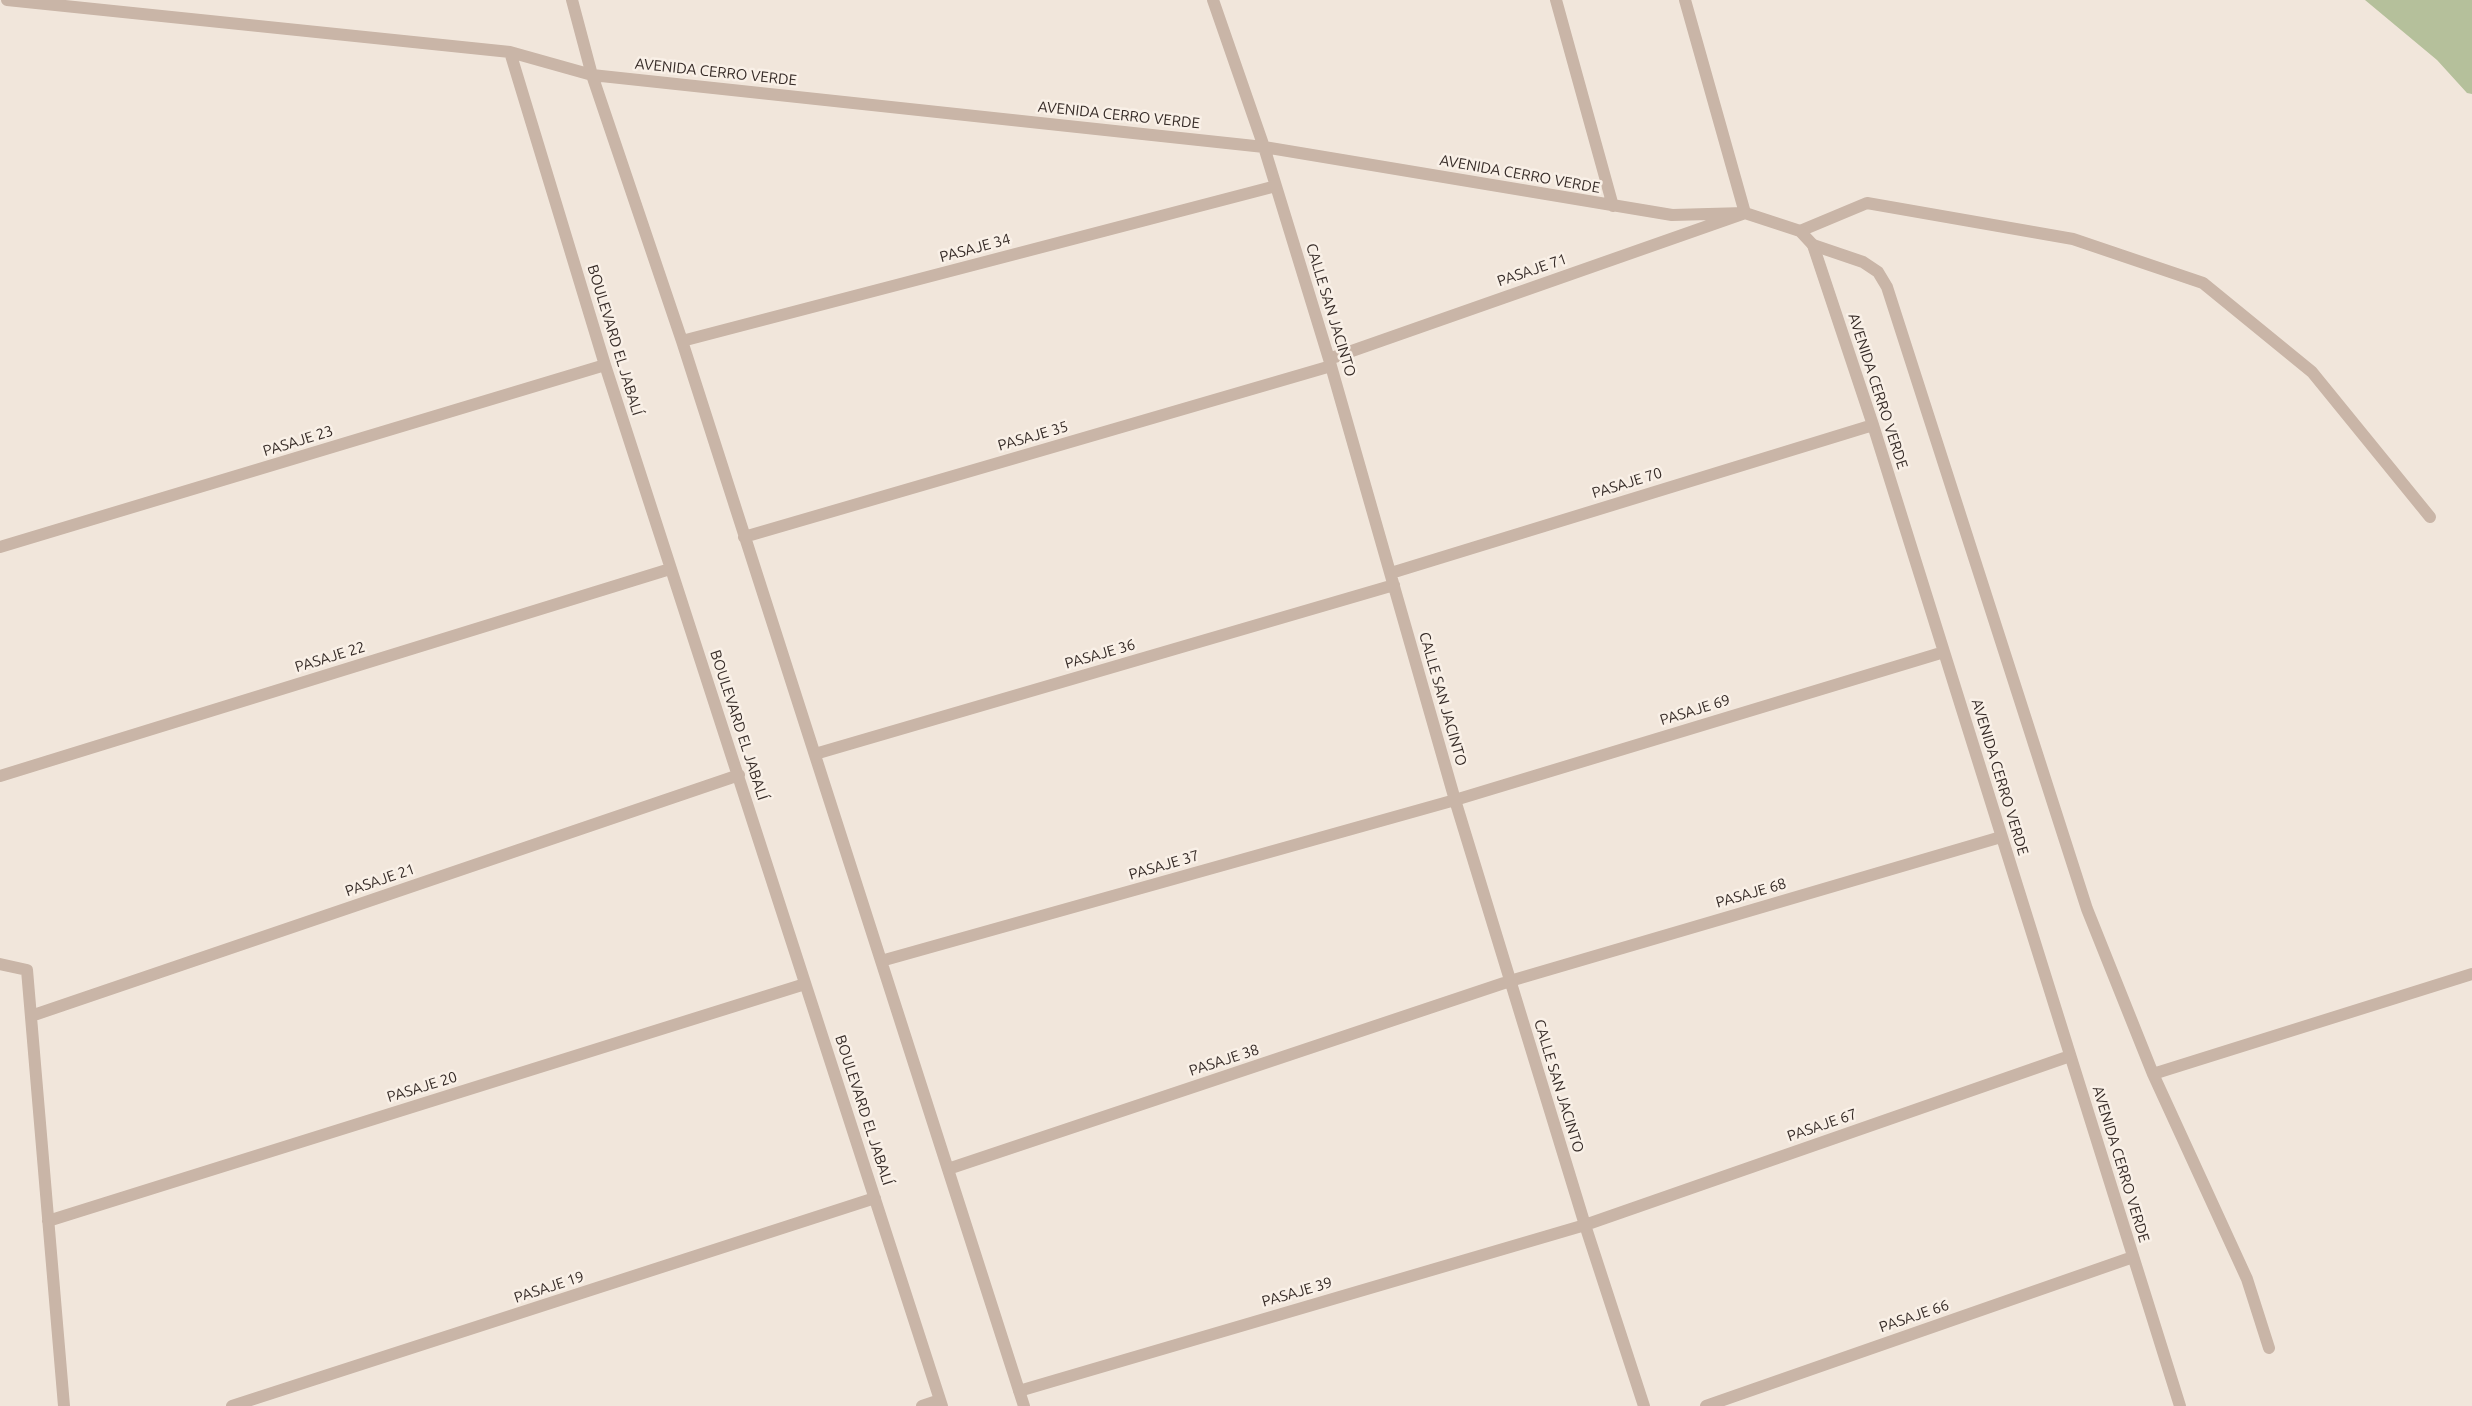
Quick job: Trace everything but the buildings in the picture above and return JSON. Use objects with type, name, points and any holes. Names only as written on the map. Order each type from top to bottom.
[{"type":"street","name":"AVENIDA CERRO VERDE","points":[[7,0],[510,52],[592,75],[1264,147],[1672,215],[1745,213],[1800,231],[1813,245],[1873,425],[2180,1406]]},
{"type":"street","points":[[572,0],[592,75],[682,341],[1024,1406]]},
{"type":"street","name":"CALLE SAN JACINTO","points":[[1213,0],[1264,147],[1330,362],[1455,800],[1585,1225],[1644,1406]]},
{"type":"street","points":[[1556,0],[1614,206]]},
{"type":"street","points":[[1685,0],[1745,213]]},
{"type":"street","name":"BOULEVARD EL JABALÍ","points":[[510,52],[605,365],[670,569],[739,775],[941,1403]]},
{"type":"street","name":"PASAJE 34","points":[[682,341],[1276,186]]},
{"type":"street","points":[[1800,231],[1867,203],[2072,239],[2203,283],[2312,372],[2430,517]]},
{"type":"street","name":"PASAJE 71","points":[[1330,362],[1745,213]]},
{"type":"street","points":[[1813,245],[1863,262],[1878,272],[1887,287],[2087,908],[2153,1074],[2247,1279],[2269,1348]]},
{"type":"street","name":"PASAJE 35","points":[[744,537],[1330,362]]},
{"type":"street","name":"PASAJE 23","points":[[0,547],[605,365]]},
{"type":"street","name":"PASAJE 70","points":[[1392,579],[1873,425]]},
{"type":"street","name":"PASAJE 22","points":[[0,776],[670,569]]},
{"type":"street","name":"PASAJE 36","points":[[815,754],[1392,579]]},
{"type":"street","name":"PASAJE 69","points":[[1455,800],[1944,652]]},
{"type":"street","name":"PASAJE 21","points":[[31,1016],[739,775]]},
{"type":"street","name":"PASAJE 37","points":[[881,961],[1455,800]]},
{"type":"street","name":"PASAJE 68","points":[[1510,981],[2001,837]]},
{"type":"street","points":[[0,964],[27,970],[64,1406]]},
{"type":"street","points":[[2153,1074],[2472,974]]},
{"type":"street","name":"PASAJE 38","points":[[948,1169],[1510,981]]},
{"type":"street","name":"PASAJE 20","points":[[48,1221],[805,984]]},
{"type":"street","name":"PASAJE 67","points":[[1585,1225],[2070,1056]]},
{"type":"street","name":"PASAJE 19","points":[[232,1406],[875,1198]]},
{"type":"street","name":"PASAJE 39","points":[[1019,1391],[1585,1225]]},
{"type":"street","name":"PASAJE 66","points":[[1706,1406],[2133,1257]]},
{"type":"street","points":[[922,1406],[941,1403]]},
{"type":"green space","points":[[2365,0],[2472,0],[2472,94],[2467,93],[2437,60]]}]
